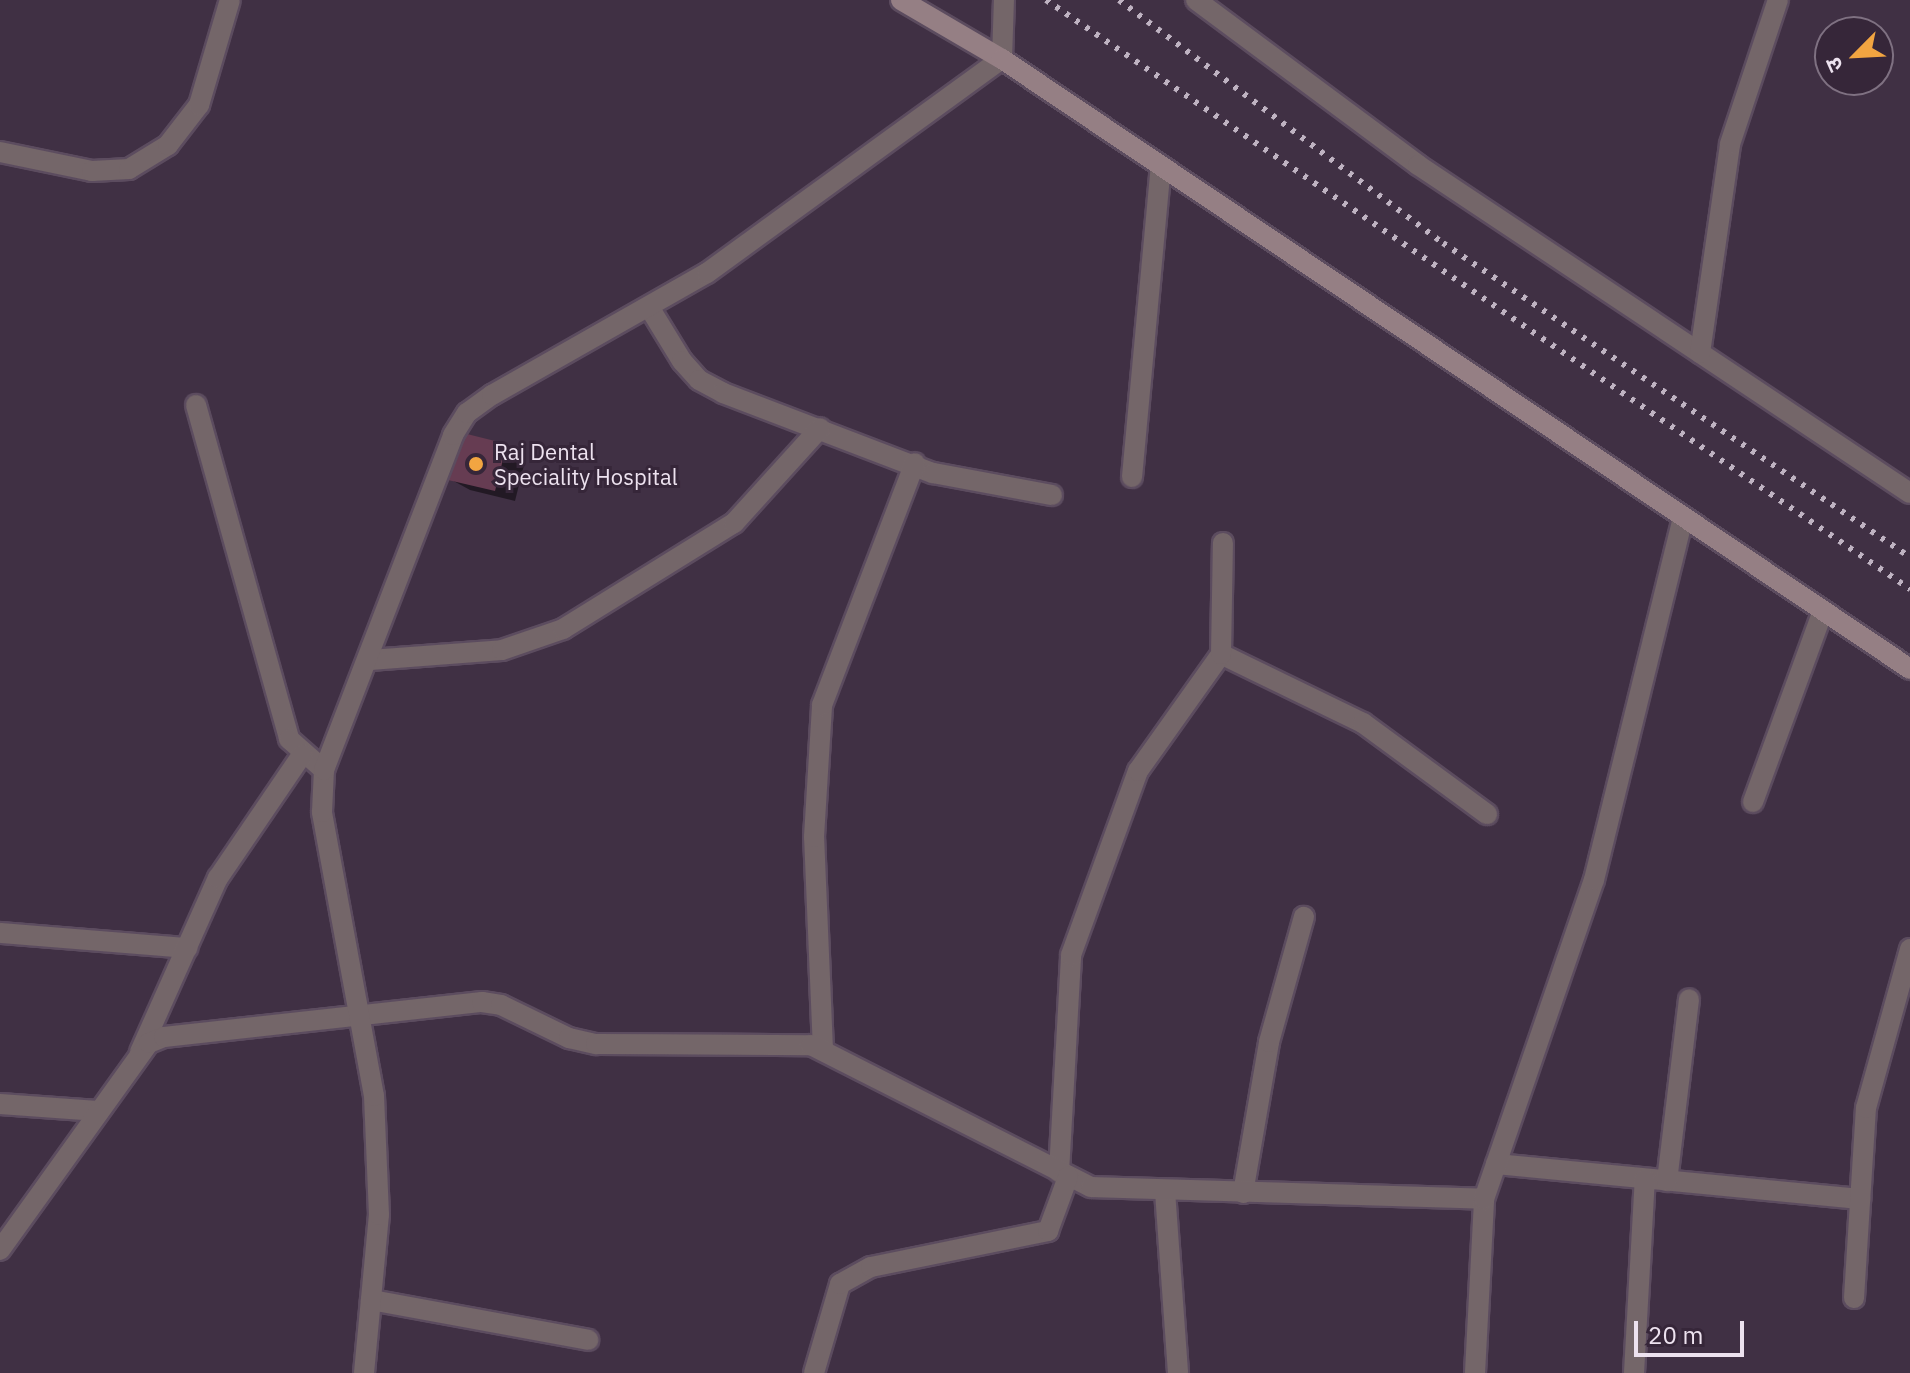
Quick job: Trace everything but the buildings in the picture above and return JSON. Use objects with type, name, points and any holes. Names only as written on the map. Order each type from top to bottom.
[{"type":"main road","points":[[901,0],[1002,59],[1910,669]]},
{"type":"street","points":[[0,152],[92,171],[129,169],[168,145],[199,105],[230,0]]},
{"type":"street","points":[[364,1373],[378,1159],[360,1016],[324,826],[324,770],[370,660],[453,435],[467,413],[707,273],[1002,59],[1004,0]]},
{"type":"street","points":[[1196,0],[1418,165],[1910,493]]},
{"type":"street","points":[[1700,353],[1730,144],[1778,0]]},
{"type":"street","points":[[1132,477],[1161,167]]},
{"type":"street","points":[[649,307],[699,380],[955,478],[1052,495]]},
{"type":"street","points":[[196,405],[289,739],[302,755],[324,770]]},
{"type":"street","points":[[370,660],[502,650],[563,629],[734,523],[820,428]]},
{"type":"street","points":[[823,1050],[814,837],[822,705],[915,463]]},
{"type":"street","points":[[1475,1373],[1484,1199],[1594,880],[1683,518]]},
{"type":"street","points":[[814,1373],[832,1301],[846,1279],[871,1267],[1037,1237],[1055,1224],[1064,1175],[1071,955],[1138,771],[1221,654],[1223,543]]},
{"type":"street","points":[[1753,802],[1823,611]]},
{"type":"street","points":[[1221,654],[1363,723],[1487,814]]},
{"type":"street","points":[[0,1250],[140,1052],[234,849],[302,755]]},
{"type":"street","points":[[1243,1193],[1269,1042],[1304,917]]},
{"type":"street","points":[[0,933],[187,948]]},
{"type":"street","points":[[1854,1298],[1869,1096],[1910,949]]},
{"type":"street","points":[[1667,1181],[1689,999]]},
{"type":"street","points":[[140,1052],[164,1037],[482,1002],[501,1005],[569,1038],[596,1044],[792,1043],[823,1050],[1091,1187],[1484,1199]]},
{"type":"street","points":[[0,1104],[98,1111]]},
{"type":"street","points":[[1496,1164],[1860,1199]]},
{"type":"street","points":[[1634,1373],[1645,1179]]},
{"type":"street","points":[[1165,1191],[1178,1373]]},
{"type":"street","points":[[371,1300],[588,1340]]},
{"type":"railway","points":[[1046,0],[1910,589]]},
{"type":"railway","points":[[1119,0],[1443,243],[1910,557]]},
{"type":"place","name":"Raj Dental Speciality Hospital","points":[[476,464]]}]
